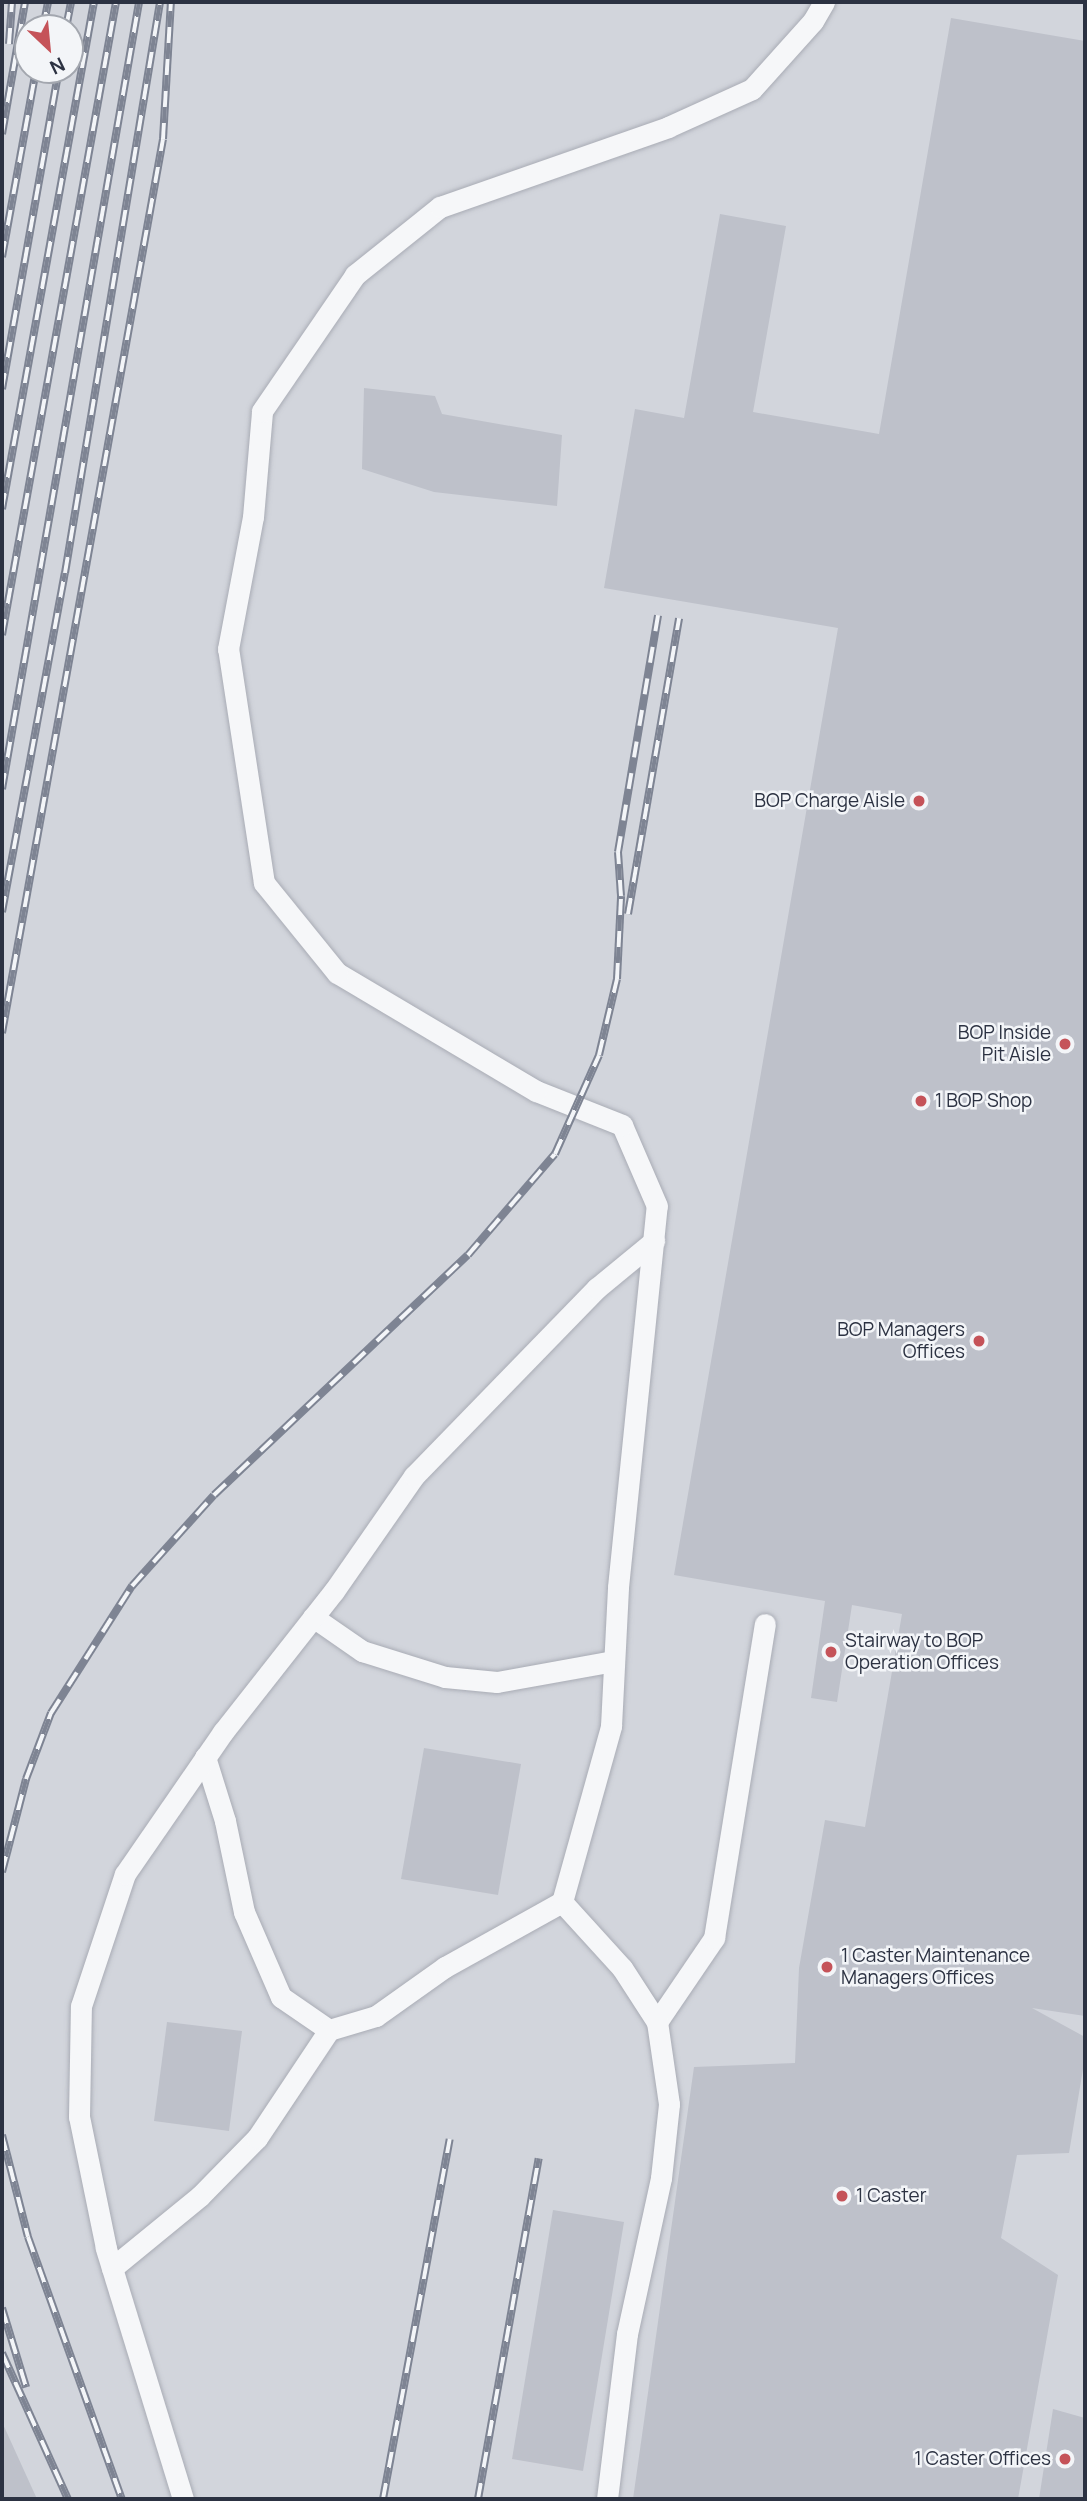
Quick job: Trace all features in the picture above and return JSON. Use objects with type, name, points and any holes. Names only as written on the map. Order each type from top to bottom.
[{"type":"lane","points":[[112,2268],[200,2196],[257,2138],[330,2030],[376,2016],[445,1967],[562,1902],[611,1726],[614,1661],[657,1206],[622,1125],[536,1091],[337,973],[264,883],[228,649],[253,517],[262,411],[355,275],[440,207],[668,127],[752,89],[813,21],[824,2]]},
{"type":"lane","points":[[183,2499],[112,2268],[79,2117],[81,2006],[124,1874],[205,1758],[313,1617],[414,1476],[597,1289],[653,1241]]},
{"type":"lane","points":[[313,1617],[362,1651],[445,1677],[497,1682],[614,1661]]},
{"type":"lane","points":[[657,2022],[714,1938],[765,1624]]},
{"type":"lane","points":[[205,1758],[225,1821],[244,1912],[281,1997],[330,2030]]},
{"type":"lane","points":[[562,1902],[621,1968],[657,2022],[668,2116],[661,2178],[627,2334],[607,2499]]},
{"type":"shaded area","points":[[2,2],[1085,2],[1085,2499],[2,2499]]},
{"type":"building","name":"1 BOP Shop","points":[[951,18],[1085,41],[1085,2016],[1032,2008],[1085,2037],[1085,2057],[1069,2153],[1017,2155],[1001,2238],[1058,2275],[1018,2499],[633,2499],[694,2067],[795,2063],[799,1968],[825,1820],[865,1827],[902,1614],[852,1605],[837,1702],[811,1698],[825,1601],[674,1575],[838,628],[604,588],[635,409],[684,418],[720,214],[786,226],[753,412],[879,434]]},
{"type":"building","points":[[364,388],[435,396],[442,414],[562,435],[557,506],[434,492],[362,469]]},
{"type":"building","points":[[424,1748],[521,1764],[498,1895],[401,1879]]},
{"type":"building","points":[[167,2022],[242,2031],[229,2131],[154,2121]]},
{"type":"building","points":[[553,2210],[624,2222],[583,2471],[512,2459]]},
{"type":"building","name":"1 Caster Offices","points":[[1053,2409],[1085,2418],[1085,2499],[1039,2499]]},
{"type":"building","points":[[2,2422],[37,2499],[2,2499]]},
{"type":"railway","points":[[9,44],[12,2]]},
{"type":"railway","points":[[2,134],[25,2]]},
{"type":"railway","points":[[46,14],[48,2]]},
{"type":"railway","points":[[69,14],[71,2]]},
{"type":"railway","points":[[2,509],[94,2]]},
{"type":"railway","points":[[2,635],[116,2]]},
{"type":"railway","points":[[2,789],[139,2]]},
{"type":"railway","points":[[2,912],[65,573],[160,2]]},
{"type":"railway","points":[[2,1033],[163,139],[171,2]]},
{"type":"railway","points":[[2,257],[33,84]]},
{"type":"railway","points":[[2,389],[56,84]]},
{"type":"railway","points":[[2,1872],[26,1779],[51,1713],[132,1586],[214,1495],[468,1255],[555,1154],[599,1055],[617,979],[621,896],[618,852],[658,615]]},
{"type":"railway","points":[[628,914],[679,618]]},
{"type":"railway","points":[[2,2135],[28,2237],[122,2499]]},
{"type":"railway","points":[[383,2499],[450,2139]]},
{"type":"railway","points":[[478,2499],[539,2158]]},
{"type":"railway","points":[[2,2308],[26,2387]]},
{"type":"railway","points":[[2,2353],[68,2499]]},
{"type":"place","name":"BOP Charge Aisle","points":[[919,801]]},
{"type":"place","name":"BOP Inside Pit Aisle","points":[[1065,1044]]},
{"type":"place","name":"1 BOP Shop","points":[[921,1101]]},
{"type":"place","name":"BOP Managers Offices","points":[[979,1341]]},
{"type":"place","name":"Stairway to BOP Operation Offices","points":[[831,1652]]},
{"type":"place","name":"1 Caster Maintenance Managers Offices","points":[[827,1967]]},
{"type":"place","name":"1 Caster","points":[[842,2196]]},
{"type":"place","name":"1 Caster Offices","points":[[1065,2459]]}]
